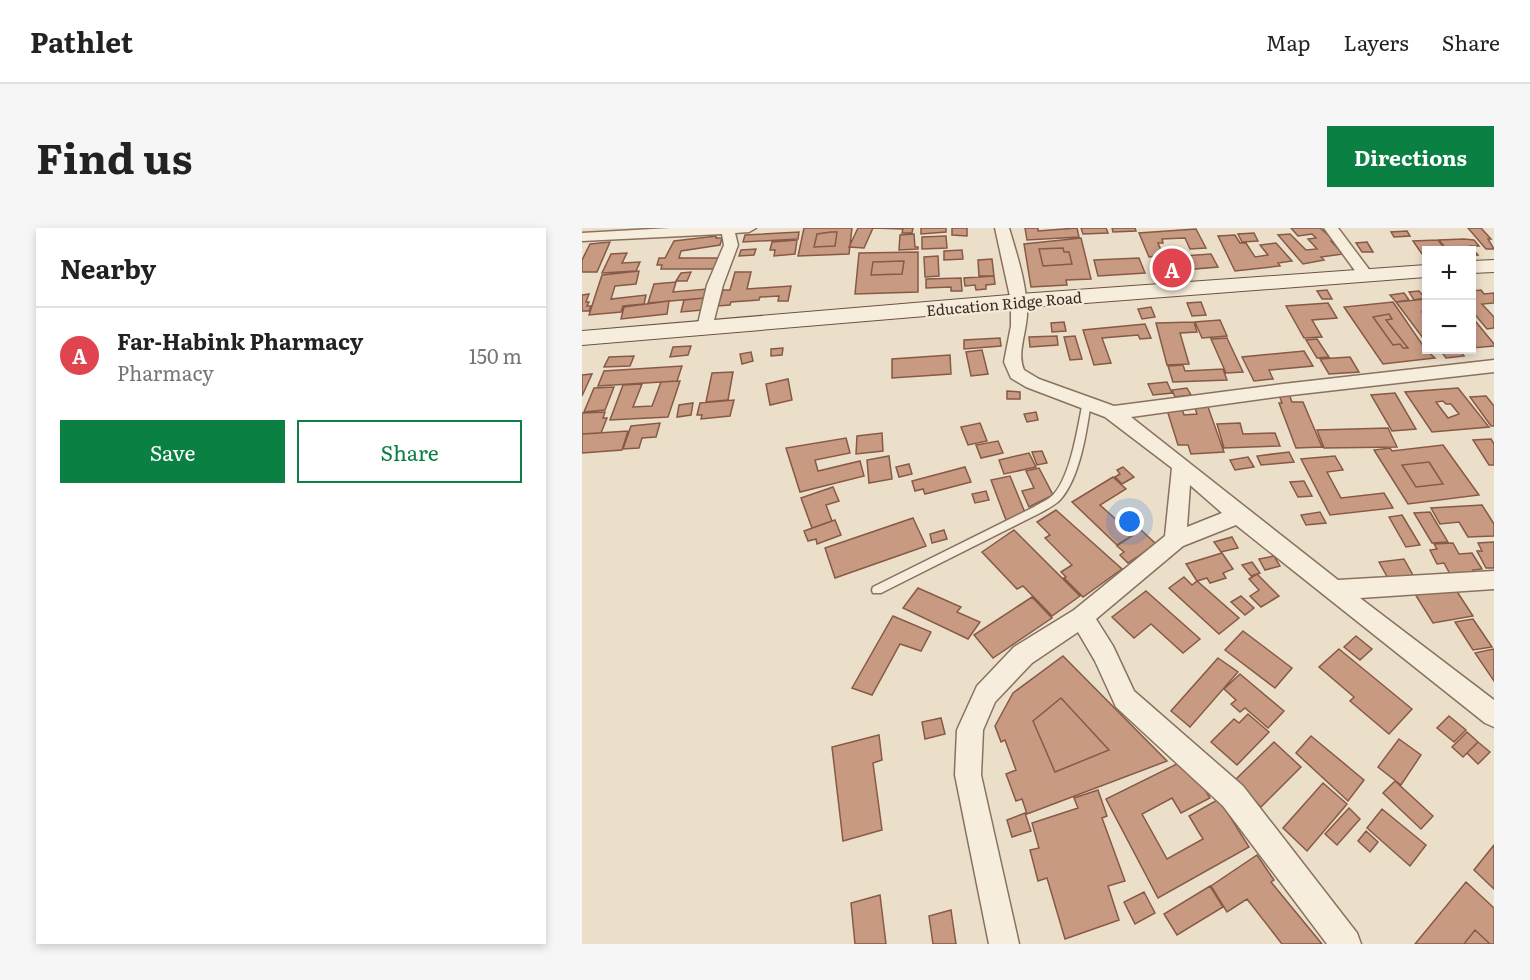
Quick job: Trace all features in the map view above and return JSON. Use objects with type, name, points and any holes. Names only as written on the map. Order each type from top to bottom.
[{"type":"main road","points":[[1476,267],[1494,266]]},
{"type":"main road","name":"Education Ridge Road","points":[[582,338],[1020,301],[1422,271]]},
{"type":"street","points":[[582,237],[749,228]]},
{"type":"street","points":[[1002,228],[1020,301],[1019,328],[1011,362],[1017,375],[1028,382],[1087,401],[1112,413],[1182,466],[1332,590],[1494,715]]},
{"type":"street","points":[[1331,228],[1366,276]]},
{"type":"street","points":[[705,328],[715,285],[731,245],[726,229]]},
{"type":"street","points":[[1112,413],[1272,391],[1494,366]]},
{"type":"street","points":[[1175,540],[1182,466]]},
{"type":"street","points":[[1004,944],[968,775],[970,730],[986,694],[1023,655],[1082,617],[1175,540],[1239,515]]},
{"type":"street","points":[[1332,590],[1494,580]]},
{"type":"street","points":[[1082,617],[1104,654],[1125,699],[1233,796],[1346,944]]},
{"type":"lane","points":[[877,590],[1037,510],[1057,497],[1071,468],[1082,434],[1087,401]]},
{"type":"building","points":[[804,228],[852,228],[849,254],[798,256]],"holes":[[[837,232],[835,246],[814,247],[817,234]]]},
{"type":"building","points":[[858,228],[873,228],[864,248],[849,247]]},
{"type":"building","points":[[873,228],[913,228],[912,233],[902,233],[903,229]]},
{"type":"building","points":[[921,228],[946,228],[946,232],[921,234]]},
{"type":"building","points":[[952,228],[967,228],[967,236],[952,235]]},
{"type":"building","points":[[1025,228],[1038,228],[1038,231],[1077,228],[1079,237],[1027,240]]},
{"type":"building","points":[[1081,228],[1106,228],[1108,233],[1083,234]]},
{"type":"building","points":[[1112,228],[1135,228],[1136,231],[1113,232]]},
{"type":"building","points":[[1291,228],[1320,228],[1334,240],[1331,241],[1343,254],[1321,257],[1324,260],[1303,264],[1278,235],[1290,234],[1306,250],[1317,249],[1308,239],[1316,238],[1312,234],[1298,236]]},
{"type":"building","points":[[1468,228],[1481,228],[1491,239],[1488,239],[1494,249],[1486,249]]},
{"type":"building","points":[[1196,229],[1206,248],[1190,249],[1185,238],[1162,239],[1163,243],[1158,243],[1163,255],[1149,257],[1139,233]]},
{"type":"building","points":[[1407,231],[1410,236],[1394,237],[1391,232]]},
{"type":"building","points":[[799,232],[798,239],[743,242],[745,235]]},
{"type":"building","points":[[837,232],[835,246],[814,247],[817,234]]},
{"type":"building","points":[[1254,233],[1258,241],[1242,242],[1238,234]]},
{"type":"building","points":[[914,234],[915,247],[918,249],[899,250],[900,235]]},
{"type":"building","points":[[1235,235],[1240,243],[1246,243],[1255,257],[1268,255],[1260,245],[1276,243],[1292,261],[1278,263],[1280,266],[1235,271],[1218,236]]},
{"type":"building","points":[[716,236],[716,238],[722,238],[720,245],[681,251],[679,258],[719,258],[714,269],[661,269],[662,265],[657,265],[659,258],[665,258],[674,241]]},
{"type":"building","points":[[946,236],[947,248],[922,249],[922,237]]},
{"type":"building","points":[[1081,238],[1091,279],[1066,280],[1067,285],[1031,287],[1024,244]],"holes":[[[1063,248],[1064,252],[1069,252],[1072,264],[1043,266],[1039,249]]]},
{"type":"building","points":[[797,240],[795,254],[774,256],[775,250],[770,250],[772,242]]},
{"type":"building","points":[[1438,240],[1443,246],[1422,246],[1422,254],[1413,241]]},
{"type":"building","points":[[1439,240],[1474,240],[1479,246],[1444,246]]},
{"type":"building","points":[[610,242],[597,272],[582,272],[582,260],[590,244]]},
{"type":"building","points":[[1367,242],[1373,252],[1362,252],[1356,243]]},
{"type":"building","points":[[1063,248],[1064,252],[1069,252],[1072,264],[1043,266],[1039,249]]},
{"type":"building","points":[[756,249],[754,255],[739,256],[741,250]]},
{"type":"building","points":[[962,250],[963,259],[944,260],[944,251]]},
{"type":"building","points":[[918,252],[918,292],[855,294],[859,253]],"holes":[[[904,261],[902,274],[871,275],[873,262]]]},
{"type":"building","points":[[627,253],[622,263],[640,262],[636,271],[602,273],[611,254]]},
{"type":"building","points":[[1211,254],[1218,267],[1160,272],[1154,258]]},
{"type":"building","points":[[938,256],[939,276],[925,277],[924,257]]},
{"type":"building","points":[[1139,258],[1145,273],[1098,276],[1094,260]]},
{"type":"building","points":[[992,259],[994,276],[979,276],[978,260]]},
{"type":"building","points":[[904,261],[902,274],[871,275],[873,262]]},
{"type":"building","points":[[639,271],[636,284],[615,286],[611,299],[646,295],[644,304],[623,306],[621,312],[589,315],[602,275]]},
{"type":"building","points":[[691,272],[687,281],[676,281],[681,273]]},
{"type":"building","points":[[735,272],[751,272],[747,289],[791,286],[788,301],[778,301],[779,296],[760,297],[759,300],[731,302],[730,305],[718,306],[723,290],[730,290]]},
{"type":"building","points":[[994,276],[995,284],[986,285],[986,289],[976,290],[975,285],[965,286],[964,278]]},
{"type":"building","points":[[961,278],[962,291],[951,291],[951,287],[926,288],[926,279]]},
{"type":"building","points":[[676,282],[673,292],[707,289],[705,298],[648,303],[654,284]]},
{"type":"building","points":[[1327,290],[1332,299],[1322,299],[1317,291]]},
{"type":"building","points":[[1481,290],[1484,294],[1494,293],[1494,303],[1482,304],[1494,317],[1494,328],[1487,329],[1476,316],[1476,291]]},
{"type":"building","points":[[1419,291],[1422,299],[1414,300],[1409,292]]},
{"type":"building","points":[[1404,293],[1409,300],[1396,302],[1390,295]]},
{"type":"building","points":[[589,294],[586,302],[589,302],[587,306],[591,306],[589,311],[582,311],[582,295]]},
{"type":"building","points":[[705,298],[702,310],[681,312],[684,300]]},
{"type":"building","points":[[1422,299],[1422,337],[1396,302]]},
{"type":"building","points":[[669,301],[667,314],[621,319],[624,307]]},
{"type":"building","points":[[1201,302],[1206,315],[1192,316],[1187,303]]},
{"type":"building","points":[[1393,302],[1422,344],[1422,354],[1430,354],[1435,358],[1383,364],[1344,307]],"holes":[[[1389,314],[1392,319],[1386,320],[1408,348],[1403,348],[1400,344],[1393,345],[1373,317]]]},
{"type":"building","points":[[1328,303],[1337,318],[1312,320],[1322,337],[1304,338],[1286,306]]},
{"type":"building","points":[[1151,307],[1155,317],[1142,319],[1138,309]]},
{"type":"building","points":[[1389,314],[1392,319],[1386,320],[1408,348],[1403,348],[1400,344],[1393,345],[1373,317]]},
{"type":"building","points":[[1220,320],[1227,336],[1202,338],[1195,322]]},
{"type":"building","points":[[1064,322],[1066,331],[1052,332],[1051,323]]},
{"type":"building","points":[[1194,322],[1197,332],[1180,333],[1189,364],[1167,365],[1156,323]]},
{"type":"building","points":[[1476,322],[1494,344],[1494,346],[1476,348]]},
{"type":"building","points":[[1145,324],[1151,338],[1140,339],[1138,335],[1102,338],[1111,363],[1094,365],[1083,330]]},
{"type":"building","points":[[1057,336],[1058,345],[1030,347],[1029,337]]},
{"type":"building","points":[[1075,336],[1082,359],[1070,360],[1064,337]]},
{"type":"building","points":[[1000,338],[1001,346],[964,349],[964,340]]},
{"type":"building","points":[[1227,338],[1243,372],[1226,373],[1211,339]]},
{"type":"building","points":[[1317,339],[1329,357],[1317,358],[1306,340]]},
{"type":"building","points":[[691,346],[688,355],[670,357],[673,347]]},
{"type":"building","points":[[783,348],[782,355],[771,356],[771,349]]},
{"type":"building","points":[[982,350],[988,374],[971,376],[966,352]]},
{"type":"building","points":[[1304,351],[1313,366],[1269,370],[1273,379],[1254,381],[1242,357]]},
{"type":"building","points":[[751,352],[753,361],[742,364],[740,354]]},
{"type":"building","points":[[1443,354],[1462,354],[1464,356],[1446,358]]},
{"type":"building","points":[[950,355],[951,374],[892,378],[892,359]]},
{"type":"building","points":[[634,356],[630,366],[604,367],[609,357]]},
{"type":"building","points":[[1350,357],[1359,372],[1329,374],[1320,359]]},
{"type":"building","points":[[1183,365],[1185,371],[1223,369],[1227,380],[1173,382],[1168,366]]},
{"type":"building","points":[[682,366],[677,381],[598,386],[604,371]]},
{"type":"building","points":[[733,372],[728,400],[706,402],[712,373]]},
{"type":"building","points":[[592,374],[582,396],[582,375]]},
{"type":"building","points":[[788,379],[792,400],[770,405],[766,384]]},
{"type":"building","points":[[680,381],[668,417],[610,420],[623,385],[642,384],[633,407],[652,406],[661,382]]},
{"type":"building","points":[[1167,382],[1172,393],[1153,395],[1148,384]]},
{"type":"building","points":[[614,387],[605,410],[584,412],[594,388]]},
{"type":"building","points":[[1187,388],[1191,395],[1175,397],[1172,390]]},
{"type":"building","points":[[1458,388],[1489,427],[1432,432],[1405,392]],"holes":[[[1443,401],[1451,404],[1459,414],[1448,418],[1436,402]]]},
{"type":"building","points":[[1007,391],[1020,392],[1020,399],[1007,399]]},
{"type":"building","points":[[1395,393],[1416,429],[1392,431],[1371,395]]},
{"type":"building","points":[[1289,394],[1292,402],[1303,402],[1322,447],[1296,448],[1279,403],[1282,403],[1279,395]]},
{"type":"building","points":[[1486,396],[1494,406],[1494,426],[1491,426],[1470,397]]},
{"type":"building","points":[[734,400],[730,416],[701,419],[702,415],[697,415],[700,403]]},
{"type":"building","points":[[693,403],[691,415],[677,417],[679,405]]},
{"type":"building","points":[[1208,407],[1224,452],[1191,454],[1188,445],[1178,445],[1167,410],[1182,409],[1184,415],[1197,414],[1195,408]]},
{"type":"building","points":[[605,412],[603,418],[607,418],[601,433],[582,434],[582,413]]},
{"type":"building","points":[[1036,412],[1038,420],[1027,422],[1024,414]]},
{"type":"building","points":[[660,423],[656,437],[642,438],[639,448],[623,449],[631,426]]},
{"type":"building","points":[[980,423],[987,441],[968,445],[961,427]]},
{"type":"building","points":[[1240,423],[1243,434],[1275,433],[1280,446],[1224,448],[1217,424]]},
{"type":"building","points":[[1388,428],[1397,447],[1324,448],[1317,430]]},
{"type":"building","points":[[628,431],[622,450],[582,453],[582,434]]},
{"type":"building","points":[[882,433],[883,451],[856,454],[857,436]]},
{"type":"building","points":[[846,438],[850,453],[815,460],[818,471],[860,461],[864,476],[800,492],[786,448]]},
{"type":"building","points":[[1491,439],[1494,444],[1494,465],[1489,465],[1473,440]]},
{"type":"building","points":[[998,441],[1003,453],[981,458],[976,445]]},
{"type":"building","points":[[1443,445],[1479,495],[1408,504],[1374,450],[1390,448],[1392,451]],"holes":[[[1429,462],[1443,484],[1416,487],[1402,465]]]},
{"type":"building","points":[[1042,451],[1047,463],[1037,465],[1032,452]]},
{"type":"building","points":[[1289,452],[1294,462],[1261,465],[1257,456]]},
{"type":"building","points":[[1029,453],[1036,467],[1004,474],[999,460]]},
{"type":"building","points":[[889,456],[892,479],[869,483],[867,460]]},
{"type":"building","points":[[1335,456],[1343,470],[1327,472],[1341,498],[1384,493],[1393,508],[1330,515],[1301,459]]},
{"type":"building","points":[[1248,457],[1254,467],[1235,470],[1230,460]]},
{"type":"building","points":[[1429,462],[1443,484],[1416,487],[1402,465]]},
{"type":"building","points":[[909,464],[912,474],[899,477],[896,467]]},
{"type":"building","points":[[965,467],[971,482],[925,494],[923,489],[915,491],[912,481]]},
{"type":"building","points":[[1123,467],[1134,477],[1122,484],[1115,477],[1120,474],[1117,470]]},
{"type":"building","points":[[1039,468],[1053,495],[1029,507],[1022,491],[1034,488],[1026,471]]},
{"type":"building","points":[[1010,476],[1026,515],[1006,520],[991,480]]},
{"type":"building","points":[[1113,477],[1126,489],[1100,505],[1133,535],[1117,545],[1072,502]]},
{"type":"building","points":[[1304,481],[1312,496],[1298,497],[1290,482]]},
{"type":"building","points":[[833,487],[839,501],[826,505],[832,521],[812,528],[801,498]]},
{"type":"building","points":[[986,491],[989,500],[975,503],[972,494]]},
{"type":"building","points":[[1482,505],[1494,524],[1494,536],[1468,537],[1459,522],[1440,524],[1431,508]]},
{"type":"building","points":[[1056,510],[1122,569],[1083,597],[1061,572],[1072,565],[1045,538],[1050,535],[1037,522]]},
{"type":"building","points":[[1320,512],[1326,523],[1306,525],[1301,515]]},
{"type":"building","points":[[1430,512],[1448,542],[1432,543],[1414,513]]},
{"type":"building","points":[[1402,515],[1420,545],[1406,547],[1389,517]]},
{"type":"building","points":[[913,518],[926,546],[835,578],[825,548]]},
{"type":"building","points":[[835,520],[841,535],[817,544],[816,539],[808,541],[804,531]]},
{"type":"building","points":[[944,530],[947,539],[932,543],[930,534]]},
{"type":"building","points":[[1014,530],[1080,596],[1052,616],[1023,586],[1017,589],[982,552]]},
{"type":"building","points":[[1141,530],[1156,544],[1128,563],[1120,555],[1124,552],[1117,546]]},
{"type":"building","points":[[1232,537],[1238,548],[1221,552],[1214,542]]},
{"type":"building","points":[[1494,542],[1494,568],[1486,568],[1477,551],[1482,551],[1478,543]]},
{"type":"building","points":[[1453,543],[1459,554],[1472,553],[1482,569],[1473,570],[1476,575],[1451,576],[1444,563],[1437,564],[1430,550],[1437,549],[1434,544]]},
{"type":"building","points":[[1222,553],[1233,569],[1223,573],[1226,578],[1210,583],[1207,578],[1197,581],[1186,564]]},
{"type":"building","points":[[1274,556],[1280,566],[1265,570],[1259,559]]},
{"type":"building","points":[[1404,559],[1414,577],[1389,580],[1379,562]]},
{"type":"building","points":[[1252,562],[1260,573],[1251,576],[1242,565]]},
{"type":"building","points":[[1257,574],[1279,596],[1261,607],[1250,596],[1259,590],[1249,579]]},
{"type":"building","points":[[1184,577],[1192,585],[1197,581],[1239,618],[1219,634],[1169,588]]},
{"type":"building","points":[[1454,587],[1473,616],[1433,623],[1415,594]]},
{"type":"building","points":[[918,588],[961,607],[957,612],[980,622],[968,639],[903,608]]},
{"type":"building","points":[[1146,591],[1200,639],[1183,653],[1151,624],[1134,638],[1112,617]]},
{"type":"building","points":[[1241,596],[1254,608],[1245,615],[1231,602]]},
{"type":"building","points":[[1032,597],[1052,618],[993,658],[974,635]]},
{"type":"building","points":[[893,616],[931,632],[921,651],[900,644],[872,695],[852,688]]},
{"type":"building","points":[[1473,619],[1492,647],[1473,650],[1455,622]]},
{"type":"building","points":[[1243,631],[1292,668],[1275,688],[1225,650]]},
{"type":"building","points":[[1356,636],[1372,649],[1360,660],[1344,647]]},
{"type":"building","points":[[1339,649],[1412,709],[1389,734],[1350,701],[1354,697],[1319,667]]},
{"type":"building","points":[[1493,649],[1494,651],[1494,681],[1475,653]]},
{"type":"building","points":[[1063,656],[1167,761],[1027,814],[1022,799],[1016,801],[1006,774],[1016,770],[1005,740],[1001,742],[995,726],[1013,693]],"holes":[[[1061,698],[1109,750],[1055,772],[1033,721]]]},
{"type":"building","points":[[1218,658],[1238,672],[1190,727],[1171,711]]},
{"type":"building","points":[[1240,674],[1284,711],[1268,728],[1245,708],[1240,712],[1231,704],[1236,700],[1224,689]]},
{"type":"building","points":[[1061,698],[1109,750],[1055,772],[1033,721]]},
{"type":"building","points":[[1248,714],[1269,732],[1237,765],[1211,742],[1234,719],[1239,723]]},
{"type":"building","points":[[1449,716],[1466,730],[1454,742],[1437,728]]},
{"type":"building","points":[[941,718],[945,734],[925,739],[922,722]]},
{"type":"building","points":[[1467,732],[1478,742],[1463,757],[1452,747]]},
{"type":"building","points":[[879,735],[882,760],[873,763],[882,830],[843,841],[832,747]]},
{"type":"building","points":[[1311,736],[1364,780],[1348,801],[1296,753]]},
{"type":"building","points":[[1399,739],[1421,755],[1401,785],[1378,767]]},
{"type":"building","points":[[1274,742],[1301,767],[1261,807],[1234,781]]},
{"type":"building","points":[[1478,742],[1490,752],[1478,764],[1467,753]]},
{"type":"building","points":[[1187,759],[1210,798],[1181,813],[1172,798],[1142,814],[1167,859],[1203,839],[1189,816],[1219,799],[1249,847],[1158,898],[1106,799]]},
{"type":"building","points":[[1395,781],[1433,816],[1421,829],[1383,793]]},
{"type":"building","points":[[1323,783],[1347,804],[1307,851],[1283,828]]},
{"type":"building","points":[[1098,790],[1107,816],[1102,818],[1125,881],[1108,886],[1119,920],[1065,939],[1047,878],[1038,881],[1030,850],[1039,848],[1032,823],[1078,808],[1074,798]]},
{"type":"building","points":[[1349,808],[1360,819],[1337,845],[1325,834]]},
{"type":"building","points":[[1382,809],[1426,845],[1410,866],[1367,828]]},
{"type":"building","points":[[1025,813],[1031,831],[1012,837],[1007,820]]},
{"type":"building","points":[[1366,831],[1378,842],[1370,852],[1358,841]]},
{"type":"building","points":[[1494,845],[1494,889],[1474,870]]},
{"type":"building","points":[[1257,855],[1274,880],[1271,882],[1322,944],[1282,944],[1247,899],[1227,912],[1211,886]]},
{"type":"building","points":[[1466,882],[1494,908],[1494,944],[1490,944],[1475,930],[1464,944],[1415,944]]},
{"type":"building","points":[[1210,886],[1223,907],[1177,935],[1164,914]]},
{"type":"building","points":[[1144,892],[1155,913],[1135,924],[1124,902]]},
{"type":"building","points":[[880,895],[886,944],[855,944],[851,903]]},
{"type":"building","points":[[951,910],[956,944],[933,944],[929,916]]},
{"type":"building","points":[[1475,930],[1490,944],[1464,944]]},
{"type":"place","name":"Far-Habink Pharmacy","points":[[1172,268]]}]
